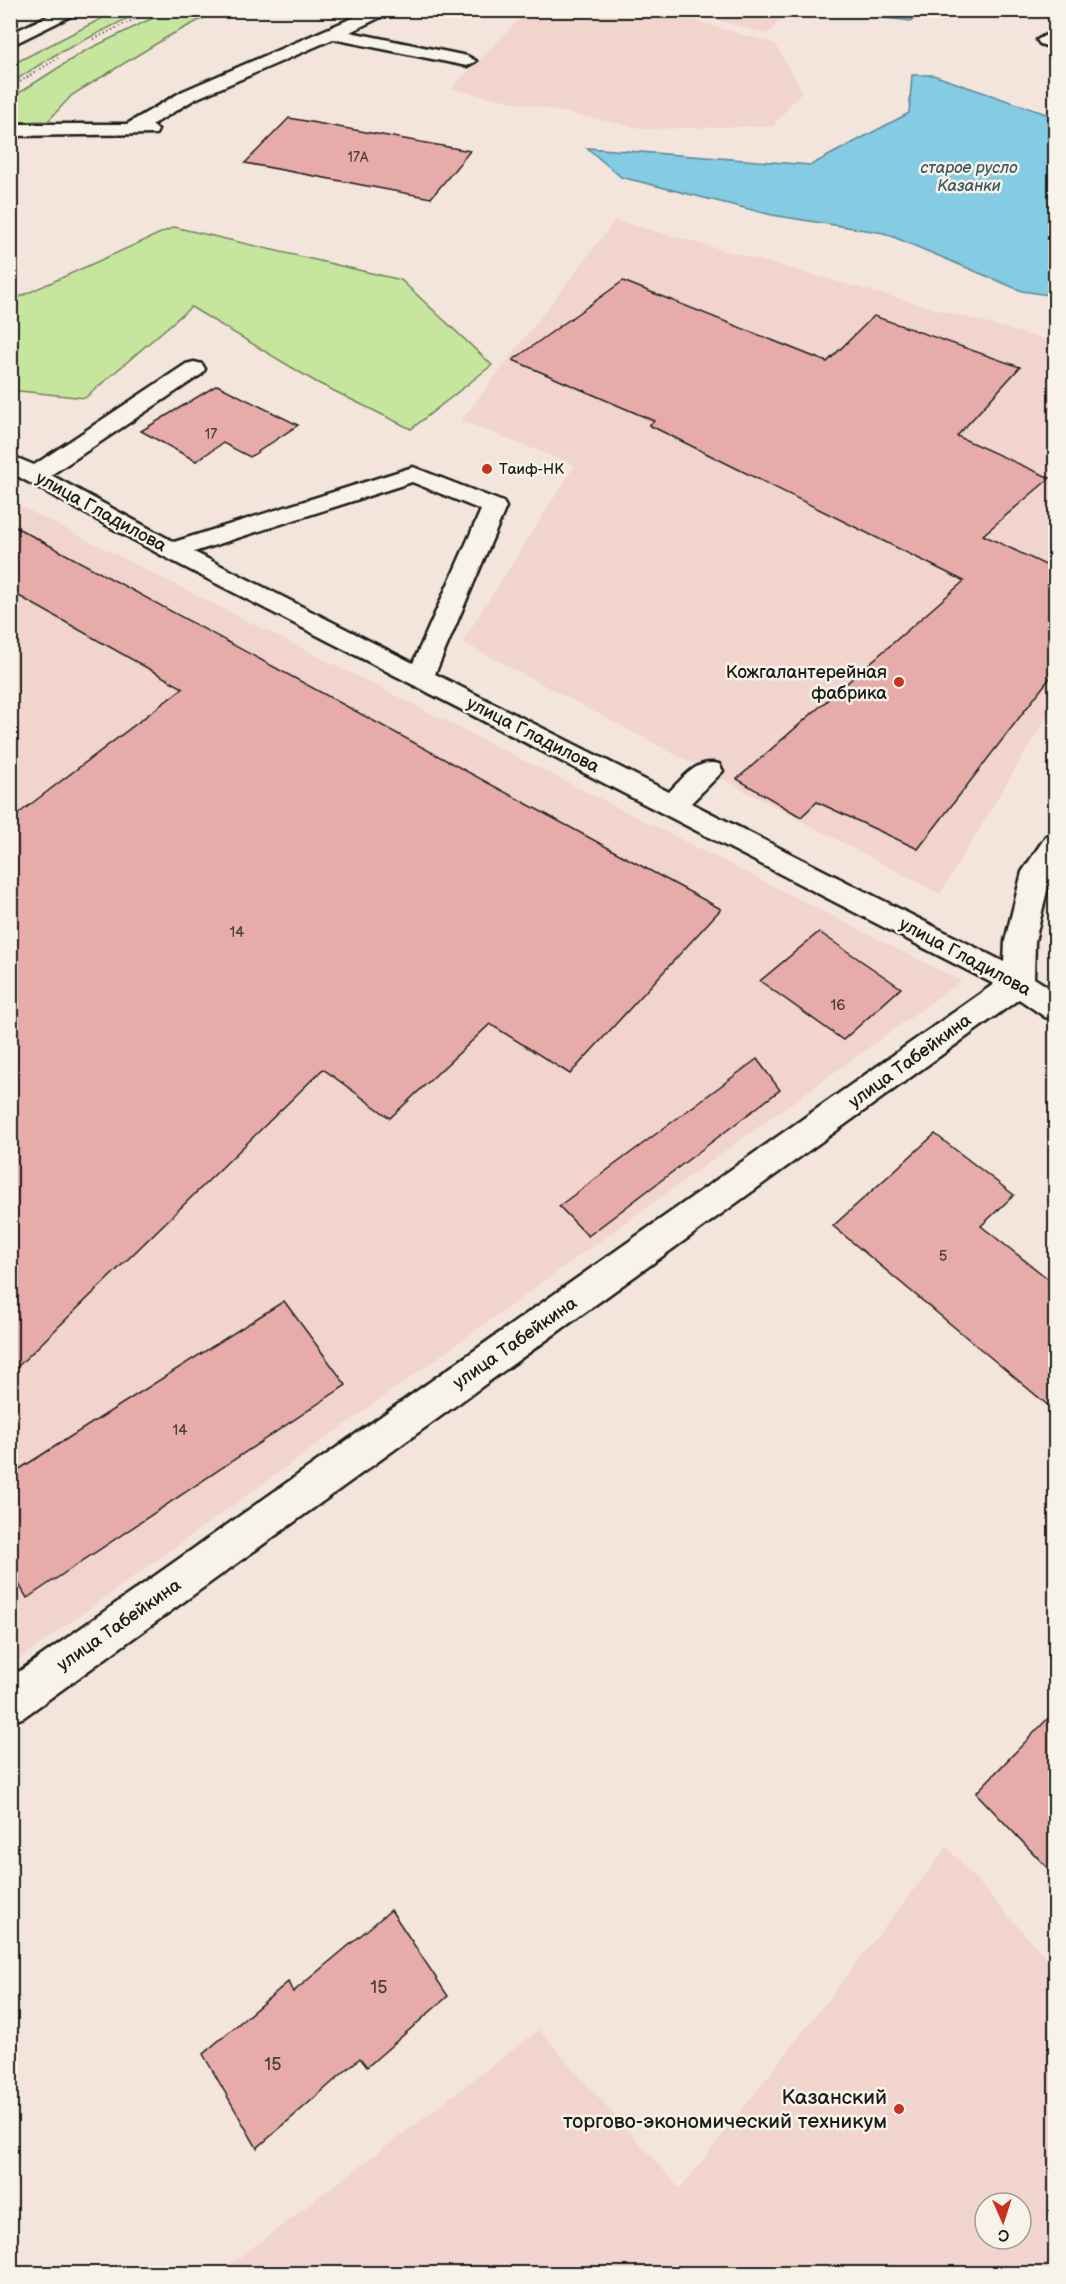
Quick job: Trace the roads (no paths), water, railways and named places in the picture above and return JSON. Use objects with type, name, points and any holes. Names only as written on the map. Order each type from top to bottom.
[{"type":"street","points":[[10,41],[75,10]]},
{"type":"street","points":[[10,130],[140,130],[189,95],[387,10]]},
{"type":"street","points":[[332,34],[467,61]]},
{"type":"street","points":[[35,475],[194,369]]},
{"type":"street","name":"улица Гладилова","points":[[10,462],[172,551],[1019,983],[1056,1008]]},
{"type":"street","points":[[172,551],[413,474],[494,507],[420,678]]},
{"type":"street","points":[[671,806],[709,771]]},
{"type":"street","points":[[1019,983],[1020,941],[1037,872],[1056,843]]},
{"type":"street","name":"улица Табейкина","points":[[10,1703],[1019,983]]},
{"type":"water","points":[[841,11],[918,11],[920,16],[911,21],[852,15]]},
{"type":"water","name":"старое русло Казанки","points":[[912,75],[933,75],[1055,117],[1055,296],[1022,291],[884,233],[772,215],[621,177],[587,148],[811,165],[909,113]]},
{"type":"place","name":"Таиф-НК","points":[[487,469]]},
{"type":"place","name":"Кожгалантерейная фабрика","points":[[899,682]]},
{"type":"place","name":"Казанский торгово-экономический техникум","points":[[899,2109]]}]
